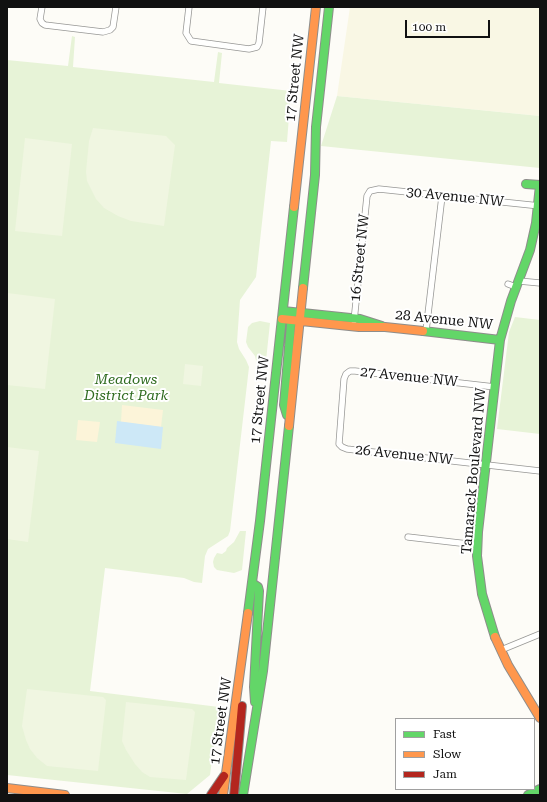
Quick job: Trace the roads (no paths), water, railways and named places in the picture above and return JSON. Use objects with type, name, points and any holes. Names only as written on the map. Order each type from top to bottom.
[{"type":"main road","name":"17 Street NW","points":[[223,795],[241,675],[285,317],[316,7]]},
{"type":"main road","name":"17 Street NW","points":[[243,795],[262,671],[315,175],[316,126],[329,7]]},
{"type":"main road","name":"Tamarack Boulevard NW","points":[[526,184],[540,185],[539,206],[532,244],[517,284],[500,340],[477,545],[478,568],[482,594],[490,624],[501,650],[520,686],[540,718]]},
{"type":"main road","name":"28 Avenue NW","points":[[285,317],[354,318],[385,327]]},
{"type":"main road","points":[[285,317],[284,405],[288,422]]},
{"type":"main road","name":"28 Avenue NW","points":[[300,317],[353,327],[385,327],[500,340]]},
{"type":"main road","points":[[252,583],[258,587],[259,591],[254,687],[256,715]]},
{"type":"main road","points":[[234,795],[242,703],[241,675]]},
{"type":"main road","points":[[211,795],[220,785],[227,768]]},
{"type":"main road","points":[[246,779],[248,795]]},
{"type":"main road","points":[[7,788],[65,795]]},
{"type":"main road","points":[[528,795],[540,789]]},
{"type":"street","points":[[42,7],[40,19],[42,23],[48,26],[103,32],[110,30],[114,24],[116,7]]},
{"type":"street","points":[[189,7],[186,31],[189,39],[196,43],[249,48],[257,47],[259,43],[263,7]]},
{"type":"street","name":"30 Avenue NW","points":[[370,191],[379,189],[539,206]]},
{"type":"street","name":"16 Street NW","points":[[353,327],[367,196],[370,191]]},
{"type":"street","points":[[426,331],[442,196]]},
{"type":"street","points":[[508,284],[540,284]]},
{"type":"street","name":"27 Avenue NW","points":[[340,446],[338,439],[343,387],[345,377],[348,372],[355,370],[494,386]]},
{"type":"street","name":"26 Avenue NW","points":[[340,446],[347,449],[540,471]]},
{"type":"street","points":[[408,537],[477,545]]},
{"type":"street","points":[[501,650],[540,634]]},
{"type":"water","points":[[117,421],[163,427],[161,449],[115,443]]},
{"type":"park label","name":"Meadows District Park","points":[[126,388]]}]
